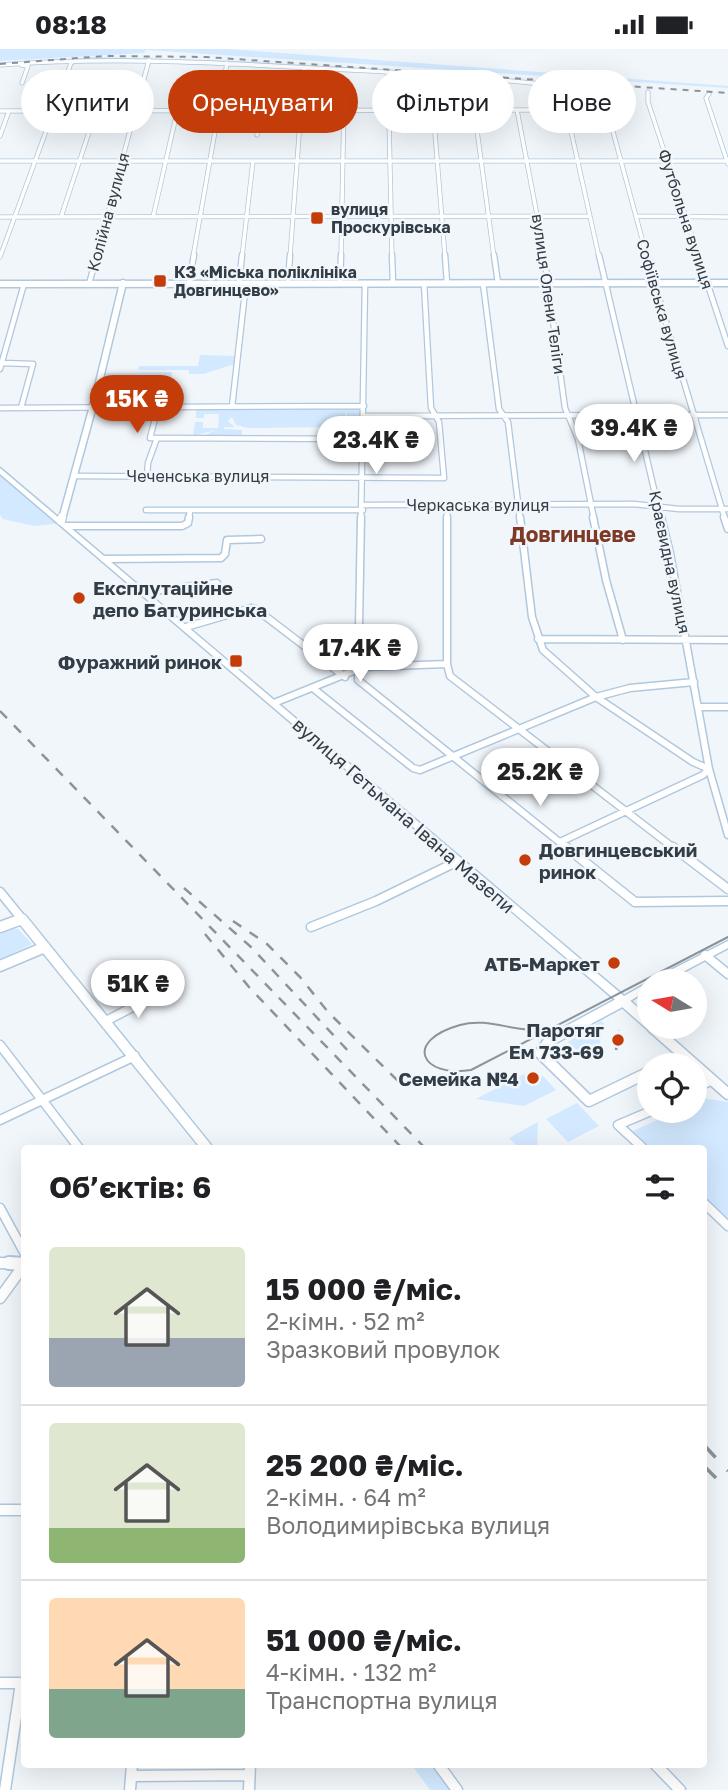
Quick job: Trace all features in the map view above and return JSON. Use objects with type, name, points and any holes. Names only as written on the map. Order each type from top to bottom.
[{"type":"main road","name":"вулиця Гетьмана Івана Мазепи","points":[[0,470],[623,1001]]},
{"type":"main road","points":[[679,969],[728,944]]},
{"type":"main road","points":[[623,1001],[637,992]]},
{"type":"street","points":[[0,65],[149,59],[372,72]]},
{"type":"street","name":"Колійна вулиця","points":[[146,70],[149,59]]},
{"type":"street","points":[[69,70],[75,61]]},
{"type":"street","points":[[226,70],[227,63]]},
{"type":"street","points":[[16,64],[27,67],[26,70]]},
{"type":"street","name":"Футбольна вулиця","points":[[648,92],[648,102],[684,217],[728,346]]},
{"type":"street","points":[[0,161],[728,162],[706,98],[709,94]]},
{"type":"street","points":[[517,110],[528,110]]},
{"type":"street","name":"вулиця Олени Теліги","points":[[517,110],[538,216],[568,416],[579,439],[606,580],[623,640]]},
{"type":"street","points":[[0,111],[21,111]]},
{"type":"street","points":[[0,136],[9,111]]},
{"type":"street","points":[[0,257],[46,133]]},
{"type":"street","points":[[61,217],[89,133]]},
{"type":"street","name":"Колійна вулиця","points":[[89,283],[129,133]]},
{"type":"street","points":[[153,216],[172,133]]},
{"type":"street","points":[[189,283],[214,133]]},
{"type":"street","points":[[288,283],[299,133]]},
{"type":"street","points":[[340,283],[344,133]]},
{"type":"street","points":[[389,133],[393,283]]},
{"type":"street","points":[[435,133],[447,283]]},
{"type":"street","points":[[477,133],[498,283]]},
{"type":"street","name":"Краєвидна вулиця","points":[[571,133],[635,416],[670,552],[709,769],[728,835]]},
{"type":"street","name":"Софіївська вулиця","points":[[613,133],[693,416],[725,509],[728,529]]},
{"type":"street","points":[[232,407],[246,216],[253,161]]},
{"type":"street","points":[[0,217],[589,216]]},
{"type":"street","points":[[637,216],[728,217]]},
{"type":"street","points":[[0,283],[728,283]]},
{"type":"street","points":[[21,408],[33,363],[1,366],[24,283]]},
{"type":"street","name":"Колійна вулиця","points":[[63,524],[122,283]]},
{"type":"street","points":[[365,283],[361,669],[358,680],[635,902],[728,901]]},
{"type":"street","points":[[424,283],[431,408],[435,416]]},
{"type":"street","points":[[484,283],[499,409],[508,422],[532,617],[538,639],[550,659],[596,697],[693,762],[709,769],[702,775],[560,842]]},
{"type":"street","points":[[0,328],[10,328]]},
{"type":"street","points":[[0,408],[364,406]]},
{"type":"street","points":[[158,407],[150,438],[363,439]]},
{"type":"street","points":[[364,416],[728,415]]},
{"type":"street","name":"Чеченська вулиця","points":[[75,476],[444,478],[439,422],[435,416]]},
{"type":"street","points":[[147,476],[148,463],[157,438]]},
{"type":"street","name":"Черкаська вулиця","points":[[146,510],[518,504],[658,505],[725,509]]},
{"type":"street","points":[[447,505],[447,664],[450,676],[728,890]]},
{"type":"street","points":[[63,524],[182,526],[188,523],[190,510]]},
{"type":"street","points":[[104,559],[221,558],[225,554],[227,540],[261,539]]},
{"type":"street","points":[[145,592],[217,583]]},
{"type":"street","points":[[186,627],[251,608],[257,609],[345,677]]},
{"type":"street","points":[[538,639],[728,640]]},
{"type":"street","points":[[274,703],[361,669],[447,664]]},
{"type":"street","points":[[314,689],[416,770],[596,697],[630,688],[694,682]]},
{"type":"street","points":[[698,706],[728,707]]},
{"type":"street","points":[[311,927],[376,901],[458,861]]},
{"type":"street","points":[[0,892],[205,1145]]},
{"type":"street","points":[[0,927],[22,919]]},
{"type":"street","points":[[0,966],[45,947]]},
{"type":"street","points":[[705,955],[728,974]]},
{"type":"street","points":[[106,1021],[157,994]]},
{"type":"street","points":[[623,1001],[549,1041],[540,1053],[589,1101],[637,1078]]},
{"type":"street","name":"вулиця Гетьмана Івана Мазепи","points":[[623,1001],[637,1014]]},
{"type":"street","name":"вулиця Гетьмана Івана Мазепи","points":[[666,1039],[682,1053]]},
{"type":"street","points":[[0,1045],[77,1145]]},
{"type":"street","points":[[0,1120],[135,1056]]},
{"type":"street","name":"вулиця Гетьмана Івана Мазепи","points":[[707,1076],[728,1094]]},
{"type":"street","points":[[707,1083],[712,1080]]},
{"type":"street","points":[[637,1117],[618,1125],[640,1145]]},
{"type":"street","points":[[707,1206],[728,1226]]},
{"type":"street","points":[[0,1207],[21,1246]]},
{"type":"street","points":[[0,1263],[21,1264]]},
{"type":"street","points":[[0,1298],[21,1268]]},
{"type":"street","points":[[0,1510],[21,1510]]},
{"type":"street","points":[[0,1683],[21,1683]]},
{"type":"street","points":[[5,1790],[21,1689]]},
{"type":"street","points":[[441,1768],[457,1790]]},
{"type":"street","points":[[659,1768],[680,1790]]},
{"type":"street","points":[[130,1790],[132,1770],[249,1769],[248,1790]]},
{"type":"shaded area","points":[[0,49],[228,49],[512,70],[452,70],[146,50],[144,53],[0,61]]},
{"type":"shaded area","points":[[93,57],[245,61],[375,70],[182,60],[87,59],[28,66],[0,64]]},
{"type":"shaded area","points":[[514,70],[528,71],[528,75],[514,74]]},
{"type":"shaded area","points":[[636,79],[728,86],[636,82]]},
{"type":"shaded area","points":[[200,355],[236,356],[235,364],[203,374],[189,374],[189,370],[138,370],[139,366],[198,366]]},
{"type":"shaded area","points":[[172,372],[170,385],[145,385],[146,379],[133,379],[129,398],[107,398],[108,391],[102,391],[106,373]]},
{"type":"shaded area","points":[[334,408],[335,412],[336,408],[359,408],[359,417],[347,417],[346,411],[345,417],[338,417],[329,427],[248,428],[236,425],[232,417],[228,421],[235,427],[224,429],[242,430],[242,435],[202,437],[215,430],[193,436],[195,422],[203,422],[203,428],[218,428],[219,414],[204,414],[204,418],[196,418],[196,410],[160,410]]},
{"type":"shaded area","points":[[0,469],[64,523],[34,526],[3,519],[0,515]]},
{"type":"shaded area","points":[[18,929],[32,944],[0,960],[0,930]]},
{"type":"shaded area","points":[[601,1021],[604,1023],[598,1053],[579,1052],[568,1042]]},
{"type":"shaded area","points":[[524,1074],[532,1082],[543,1076],[556,1090],[524,1106],[476,1099]]},
{"type":"shaded area","points":[[707,1099],[728,1102],[728,1218],[707,1199],[707,1145],[648,1145],[633,1131],[651,1123],[707,1123]]},
{"type":"shaded area","points":[[577,1103],[599,1126],[568,1142],[546,1119]]},
{"type":"shaded area","points":[[538,1122],[537,1145],[516,1145],[509,1138]]},
{"type":"shaded area","points":[[414,1768],[434,1768],[450,1790],[430,1790]]},
{"type":"tram line","points":[[541,1030],[481,1023],[460,1025],[431,1040],[425,1048],[425,1056],[440,1069],[471,1070],[728,937]]},
{"type":"railway","points":[[0,64],[105,56],[206,57],[728,93]]},
{"type":"railway","points":[[0,711],[422,1145]]},
{"type":"railway","points":[[184,888],[251,947],[352,1055]]},
{"type":"railway","points":[[233,921],[267,944],[300,977],[328,1012],[398,1081]]},
{"type":"railway","points":[[205,934],[249,987],[399,1145]]},
{"type":"railway","points":[[616,1050],[619,1030]]},
{"type":"railway","points":[[707,1448],[728,1471]]},
{"type":"railway","points":[[707,1469],[728,1490]]},
{"type":"place","name":"вулиця Проскурівська","points":[[317,218]]},
{"type":"place","name":"КЗ «Міська поліклініка Довгинцево»","points":[[160,281]]},
{"type":"place","name":"Експлутаційне депо Батуринська","points":[[79,598]]},
{"type":"place","name":"Фуражний ринок","points":[[236,661]]},
{"type":"place","name":"Довгинцевський ринок","points":[[525,860]]},
{"type":"place","name":"АТБ-Маркет","points":[[614,963]]},
{"type":"place","name":"Паротяг Ем 733-69","points":[[618,1040]]},
{"type":"place","name":"Семейка №4","points":[[533,1078]]},
{"type":"district","name":"Довгинцеве","points":[[573,534]]}]
